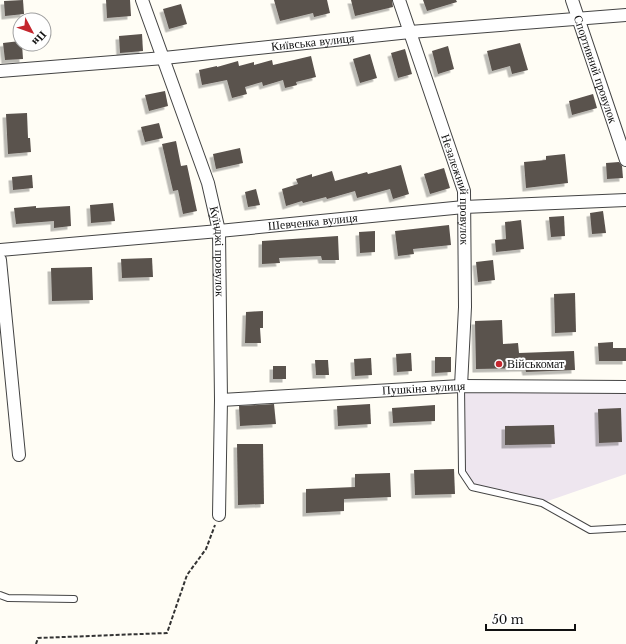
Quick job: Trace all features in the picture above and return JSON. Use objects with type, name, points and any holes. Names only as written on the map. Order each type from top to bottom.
[{"type":"street","name":"Куїнджі провулок","points":[[142,0],[208,183],[219,231],[221,400],[219,515]]},
{"type":"street","name":"Незалежний провулок","points":[[399,0],[464,191],[465,307],[461,386]]},
{"type":"street","name":"Спортивний провулок","points":[[572,0],[626,160]]},
{"type":"street","name":"Київська вулиця","points":[[0,71],[164,58],[410,32],[578,20],[626,15]]},
{"type":"street","name":"Шевченка вулиця","points":[[0,250],[219,231],[464,207],[626,200]]},
{"type":"street","points":[[0,260],[19,455]]},
{"type":"street","name":"Пушкіна вулиця","points":[[221,400],[461,386],[626,388]]},
{"type":"lane","points":[[461,386],[462,472],[472,487],[542,503],[590,530],[626,528]]},
{"type":"lane","points":[[0,595],[8,598],[74,599]]},
{"type":"path","points":[[36,644],[38,638],[167,633],[187,575],[206,549],[219,515]]},
{"type":"shaded area","points":[[461,386],[626,387],[626,474],[542,503],[472,487],[462,472]]},
{"type":"building","points":[[23,0],[24,12],[12,12],[12,15],[5,16],[4,1]]},
{"type":"building","points":[[106,0],[130,0],[131,16],[107,18]]},
{"type":"building","points":[[274,0],[327,0],[330,13],[314,17],[313,13],[280,21]]},
{"type":"building","points":[[351,0],[392,0],[393,7],[355,16]]},
{"type":"building","points":[[423,0],[456,0],[457,2],[427,11]]},
{"type":"building","points":[[181,4],[187,24],[169,29],[163,9]]},
{"type":"building","points":[[142,34],[143,51],[120,53],[119,36]]},
{"type":"building","points":[[12,42],[12,52],[23,52],[23,59],[5,60],[3,43]]},
{"type":"building","points":[[520,43],[528,70],[512,74],[510,66],[492,71],[487,51]]},
{"type":"building","points":[[448,46],[454,69],[438,74],[432,51]]},
{"type":"building","points":[[405,49],[412,74],[398,78],[391,53]]},
{"type":"building","points":[[370,54],[377,78],[360,83],[353,59]]},
{"type":"building","points":[[311,56],[316,77],[296,82],[297,85],[285,88],[283,80],[263,86],[262,82],[245,87],[247,94],[232,98],[227,80],[202,85],[199,70],[238,61],[239,66],[254,62],[254,65],[272,60],[273,65]]},
{"type":"building","points":[[165,91],[168,106],[149,111],[145,95]]},
{"type":"building","points":[[593,94],[597,108],[572,115],[569,101]]},
{"type":"building","points":[[27,113],[28,138],[30,138],[31,152],[8,154],[6,114]]},
{"type":"building","points":[[159,123],[163,138],[145,142],[141,127]]},
{"type":"building","points":[[176,141],[181,166],[187,165],[197,211],[183,214],[178,190],[173,191],[162,144]]},
{"type":"building","points":[[240,148],[243,163],[216,169],[213,154]]},
{"type":"building","points":[[565,154],[568,183],[526,188],[524,162],[546,160],[546,156]]},
{"type":"building","points":[[619,162],[622,166],[623,178],[607,179],[606,163]]},
{"type":"building","points":[[401,165],[409,194],[393,199],[390,189],[357,198],[355,191],[327,199],[326,197],[303,203],[302,201],[286,206],[282,189],[298,184],[296,179],[312,174],[312,177],[332,171],[335,181],[367,172],[368,174]]},
{"type":"building","points":[[444,168],[450,188],[430,194],[424,174]]},
{"type":"building","points":[[32,175],[33,188],[13,190],[12,177]]},
{"type":"building","points":[[256,189],[260,205],[248,207],[245,192]]},
{"type":"building","points":[[113,203],[115,221],[91,223],[90,205]]},
{"type":"building","points":[[36,206],[36,208],[70,206],[71,226],[54,228],[54,221],[16,224],[14,208]]},
{"type":"building","points":[[603,211],[606,233],[592,234],[590,213]]},
{"type":"building","points":[[564,216],[565,236],[551,237],[549,217]]},
{"type":"building","points":[[521,220],[524,249],[496,252],[495,240],[506,239],[505,222]]},
{"type":"building","points":[[449,225],[451,245],[413,249],[414,254],[398,256],[395,231]]},
{"type":"building","points":[[375,231],[375,252],[360,253],[359,232]]},
{"type":"building","points":[[338,236],[339,260],[322,260],[321,256],[279,258],[280,263],[262,264],[262,241]]},
{"type":"building","points":[[152,258],[153,277],[122,278],[121,259]]},
{"type":"building","points":[[493,260],[495,280],[478,282],[476,262]]},
{"type":"building","points":[[92,267],[93,300],[52,301],[51,268]]},
{"type":"building","points":[[575,293],[576,332],[555,333],[554,294]]},
{"type":"building","points":[[263,311],[263,328],[260,328],[261,343],[245,343],[246,312]]},
{"type":"building","points":[[502,320],[503,344],[518,343],[519,353],[574,351],[575,370],[526,372],[525,368],[476,369],[475,321]]},
{"type":"building","points":[[613,342],[613,348],[626,348],[626,361],[599,361],[598,343]]},
{"type":"building","points":[[411,353],[412,371],[397,372],[396,354]]},
{"type":"building","points":[[435,357],[451,357],[451,372],[435,373]]},
{"type":"building","points":[[371,358],[372,375],[355,376],[354,359]]},
{"type":"building","points":[[315,360],[328,360],[329,375],[316,375]]},
{"type":"building","points":[[273,366],[286,366],[286,379],[273,379]]},
{"type":"building","points":[[274,404],[276,424],[240,426],[239,406]]},
{"type":"building","points":[[370,404],[371,424],[338,426],[337,406]]},
{"type":"building","points":[[435,405],[435,421],[393,423],[392,408]]},
{"type":"building","points":[[621,408],[622,442],[599,443],[598,409]]},
{"type":"building","points":[[554,425],[555,444],[505,445],[505,426]]},
{"type":"building","points":[[237,444],[263,444],[264,504],[238,505]]},
{"type":"building","points":[[454,469],[455,494],[415,495],[414,470]]},
{"type":"building","points":[[390,473],[391,497],[344,499],[344,511],[306,513],[306,489],[355,487],[355,474]]},
{"type":"place","name":"Військомат","points":[[499,364]]}]
